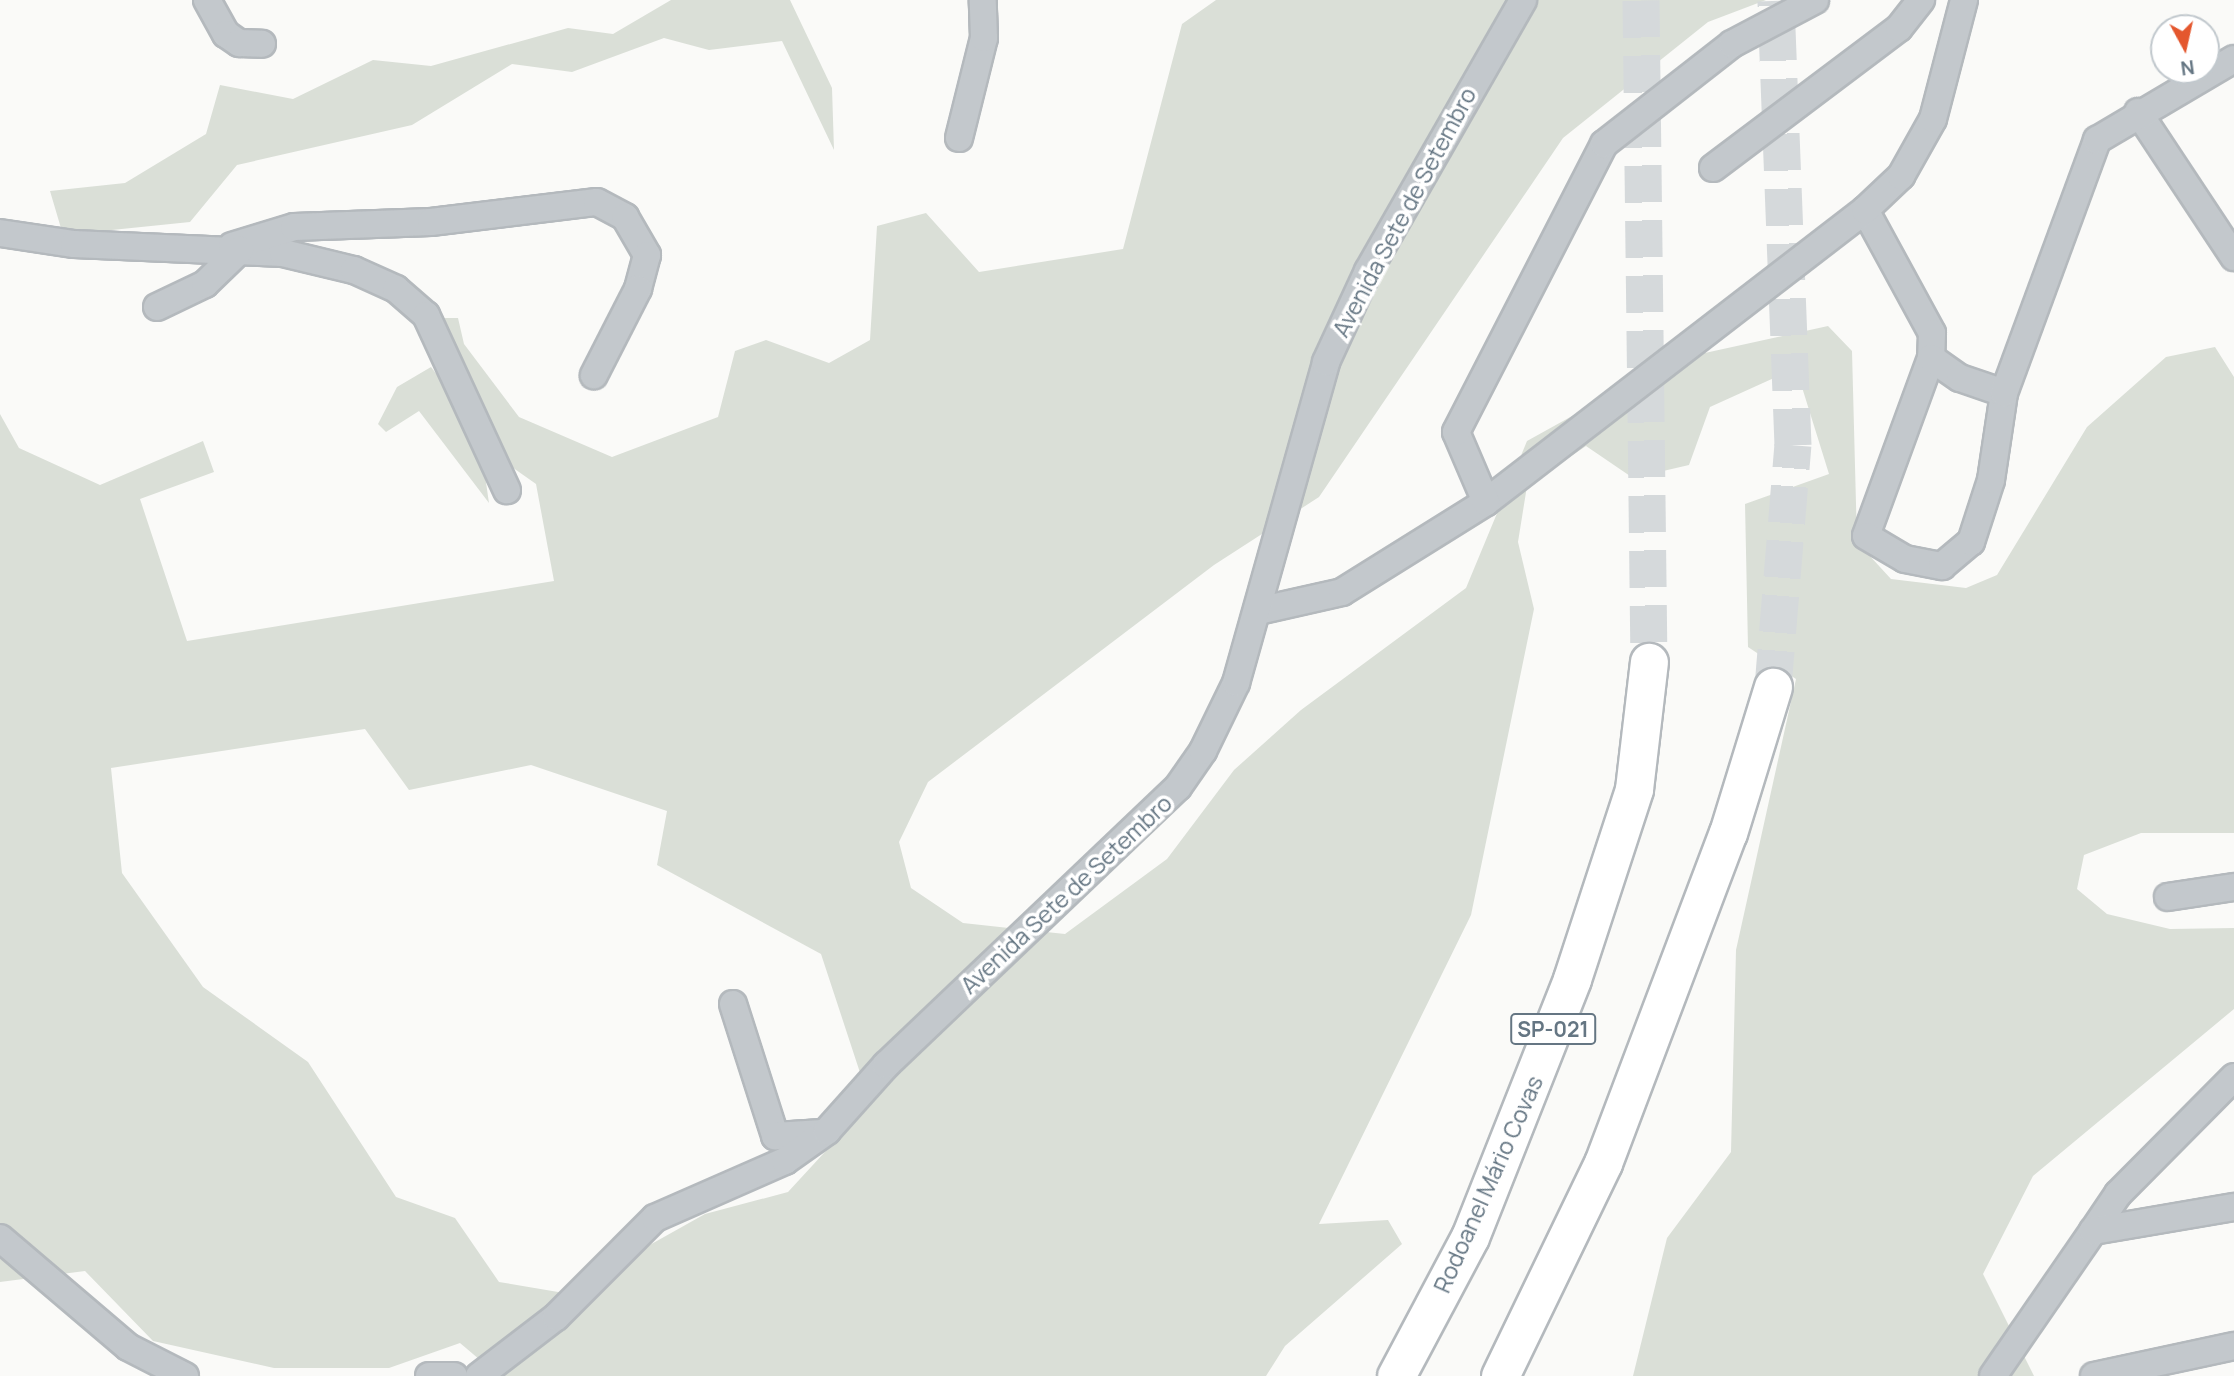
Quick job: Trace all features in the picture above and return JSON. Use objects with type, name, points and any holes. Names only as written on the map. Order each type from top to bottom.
[{"type":"highway","name":"Rodoanel Mário Covas","points":[[1396,1376],[1470,1237],[1572,979],[1634,789],[1649,663]]},
{"type":"highway","points":[[1500,1376],[1603,1163],[1728,832],[1773,687]]},
{"type":"street","points":[[207,0],[226,34],[239,43],[262,44]]},
{"type":"street","points":[[959,138],[984,38],[983,0]]},
{"type":"street","name":"Avenida Sete de Setembro","points":[[479,1376],[556,1317],[655,1218],[785,1161],[827,1131],[886,1065],[1178,787],[1203,751],[1236,683],[1326,362],[1368,271],[1523,0]]},
{"type":"street","points":[[1486,502],[1456,432],[1604,144],[1732,44],[1815,0]]},
{"type":"street","points":[[1713,168],[1899,27],[1921,0]]},
{"type":"street","points":[[1258,611],[1342,592],[1486,502],[1865,210],[1900,176],[1933,120],[1964,0]]},
{"type":"street","points":[[1865,210],[1896,277],[1932,332],[1931,358],[1866,536],[1882,548],[1942,566],[1970,542],[1991,480],[2004,393],[2097,140],[2138,112],[2189,90],[2234,59]]},
{"type":"street","points":[[2138,112],[2234,257]]},
{"type":"street","points":[[157,307],[205,284],[232,249],[293,228],[431,222],[597,202],[625,217],[648,255],[638,289],[594,375]]},
{"type":"street","points":[[0,233],[74,244],[232,249],[354,270],[415,301],[507,490]]},
{"type":"street","points":[[1931,358],[1960,378],[2004,393]]},
{"type":"street","points":[[2168,897],[2234,887]]},
{"type":"street","points":[[733,1003],[775,1136],[800,1139],[827,1131]]},
{"type":"street","points":[[1993,1376],[2118,1194],[2234,1076]]},
{"type":"street","points":[[2094,1231],[2234,1207]]},
{"type":"street","points":[[0,1238],[128,1348],[184,1376]]},
{"type":"street","points":[[2094,1376],[2234,1346]]},
{"type":"street","points":[[429,1376],[454,1376]]},
{"type":"shaded area","points":[[671,0],[790,0],[832,88],[834,150],[782,41],[709,50],[664,38],[572,72],[512,64],[412,125],[237,165],[190,222],[63,235],[50,191],[125,183],[206,134],[220,85],[293,99],[373,60],[431,66],[568,28],[613,34]]},
{"type":"shaded area","points":[[1216,0],[1766,0],[1708,22],[1563,138],[1319,497],[1214,565],[928,782],[899,842],[911,888],[963,923],[1065,934],[1167,859],[1234,770],[1301,710],[1466,588],[1527,441],[1673,360],[1828,326],[1852,351],[1857,542],[1891,579],[1966,588],[1997,575],[2087,427],[2166,357],[2215,347],[2234,377],[2234,833],[2141,833],[2084,855],[2077,889],[2107,914],[2170,929],[2234,928],[2234,1009],[2033,1176],[1983,1274],[2034,1376],[1633,1376],[1667,1238],[1731,1152],[1736,950],[1796,679],[1748,647],[1745,504],[1829,474],[1796,368],[1710,407],[1689,465],[1633,478],[1586,446],[1527,486],[1518,542],[1534,609],[1471,915],[1319,1224],[1388,1220],[1402,1244],[1285,1346],[1266,1376],[499,1376],[460,1343],[389,1368],[274,1368],[153,1341],[85,1271],[0,1282],[0,414],[19,448],[100,485],[203,441],[214,472],[140,499],[187,641],[554,581],[536,484],[495,455],[483,462],[489,503],[419,411],[386,432],[378,424],[397,387],[431,367],[460,405],[441,318],[458,318],[464,344],[519,417],[612,457],[718,417],[735,351],[766,340],[829,363],[870,340],[877,226],[926,213],[979,272],[1123,249],[1182,24]],"holes":[[[365,729],[409,790],[531,765],[667,811],[657,865],[821,954],[870,1103],[788,1192],[705,1214],[564,1293],[499,1282],[455,1218],[396,1197],[308,1062],[203,987],[122,873],[111,768]]]},
{"type":"tunnel","points":[[1641,0],[1649,662]]},
{"type":"tunnel","points":[[1773,687],[1793,445],[1776,0]]}]
